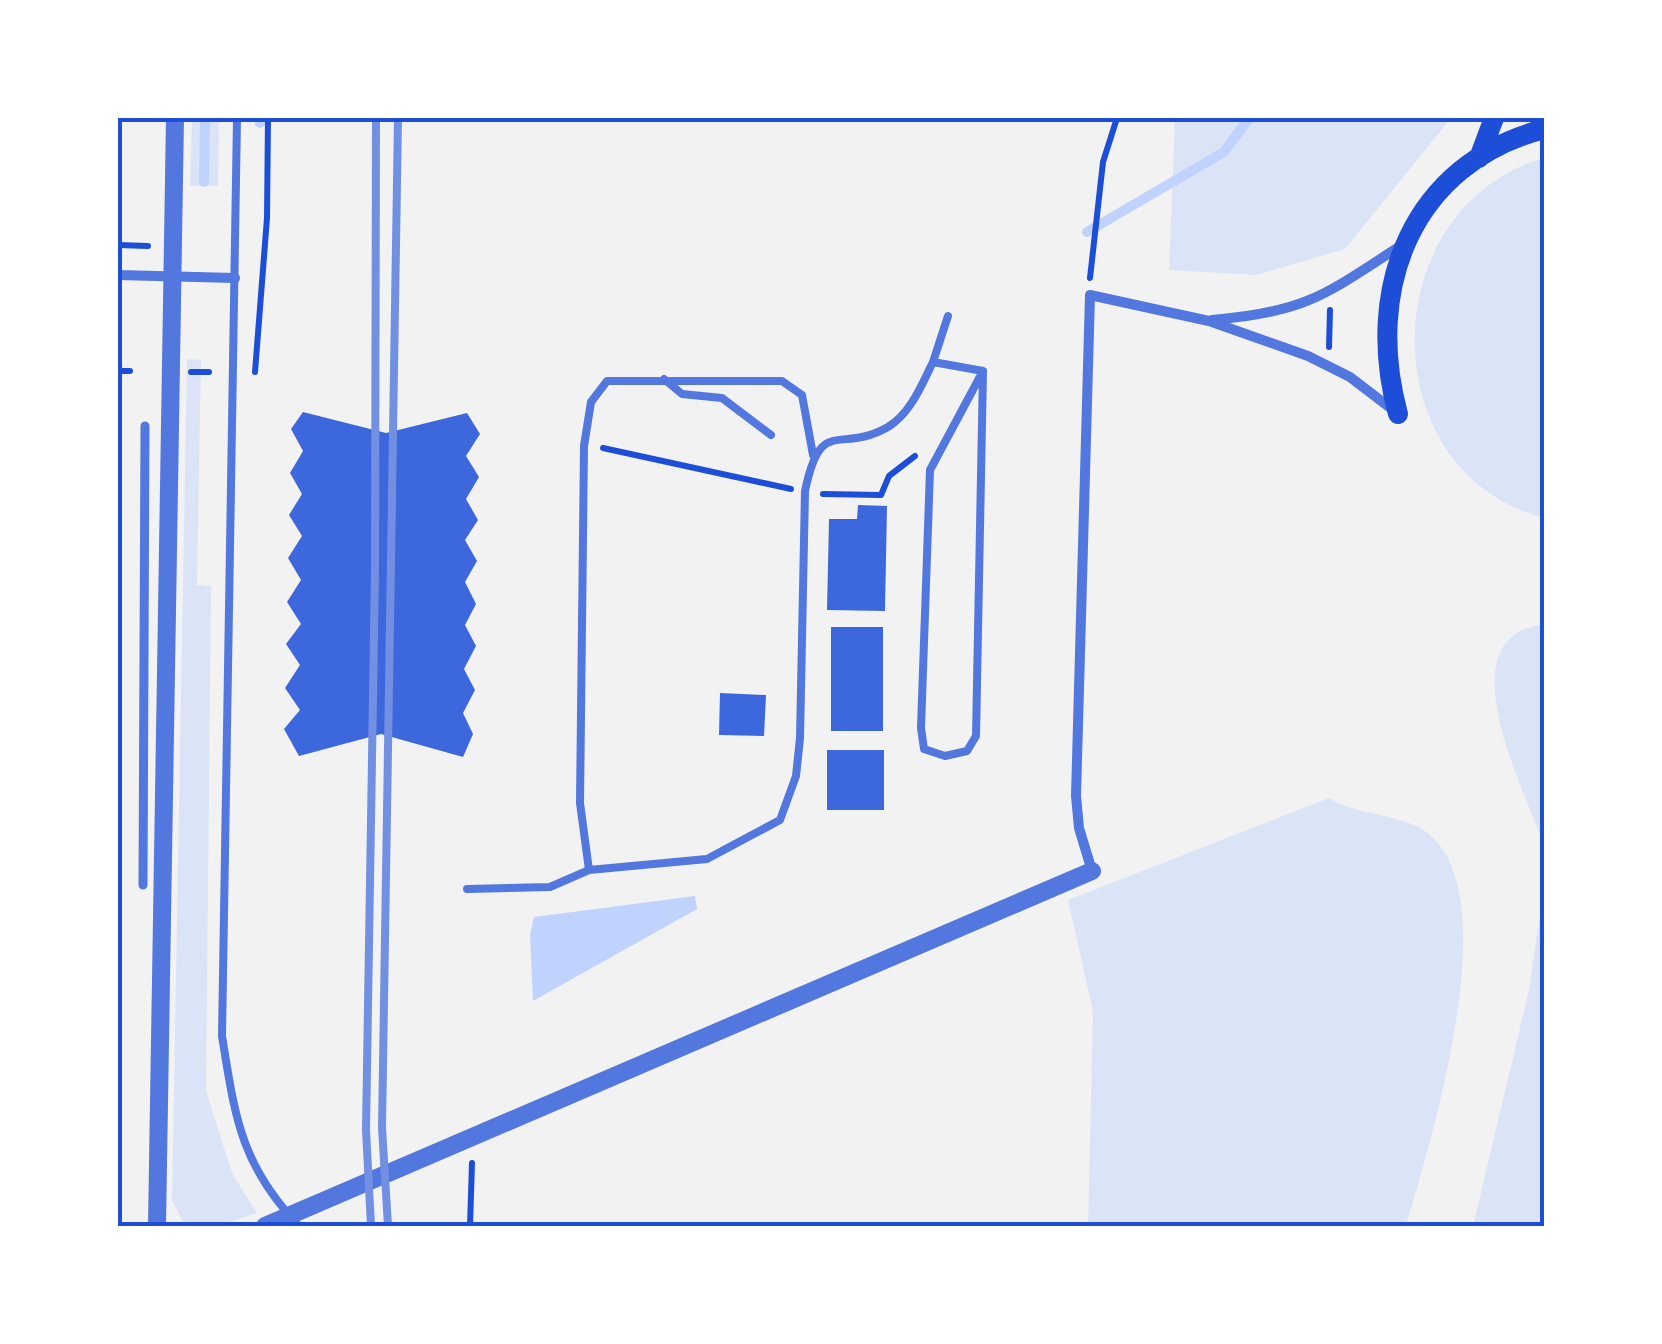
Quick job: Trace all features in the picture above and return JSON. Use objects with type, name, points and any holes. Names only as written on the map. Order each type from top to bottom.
[{"type":"main road","points":[[1479,158],[1494,118]]},
{"type":"main road","points":[[1398,414],[1386,371],[1384,327],[1390,284],[1406,242],[1436,195],[1479,158],[1522,136],[1544,130]]},
{"type":"street","points":[[157,1226],[175,118]]},
{"type":"street","points":[[1209,321],[1268,316],[1324,297],[1406,242]]},
{"type":"street","points":[[118,275],[235,278]]},
{"type":"street","points":[[265,1226],[293,1220],[474,1136],[1092,870],[1079,828],[1076,796],[1090,295],[1209,321],[1324,363],[1398,414]]},
{"type":"street","points":[[143,885],[146,426]]},
{"type":"lane","points":[[237,118],[222,1036],[237,1130],[293,1220]]},
{"type":"lane","points":[[812,455],[827,441],[888,427],[912,404],[948,316]]},
{"type":"lane","points":[[932,362],[983,372]]},
{"type":"lane","points":[[983,372],[976,736],[967,751],[945,756],[924,748],[922,728],[930,470],[983,372]]},
{"type":"lane","points":[[664,379],[682,394],[722,398],[771,435]]},
{"type":"lane","points":[[466,889],[550,887],[589,870],[708,860],[780,820],[796,776],[800,738],[805,491],[812,455],[802,395],[782,381],[607,381],[591,402],[584,446],[580,803],[589,870]]},
{"type":"path","points":[[255,372],[267,218],[268,118]]},
{"type":"path","points":[[1090,295],[1103,162],[1117,118]]},
{"type":"path","points":[[118,245],[148,246]]},
{"type":"path","points":[[1324,297],[1330,308],[1324,363]]},
{"type":"path","points":[[190,372],[209,372]]},
{"type":"path","points":[[470,1226],[474,1136]]},
{"type":"shaded area","points":[[192,118],[219,118],[218,186],[190,186]]},
{"type":"shaded area","points":[[1175,118],[1451,118],[1345,249],[1256,275],[1169,270]]},
{"type":"shaded area","points":[[1544,158],[1544,518],[1487,491],[1447,449],[1422,397],[1415,340],[1423,282],[1447,229],[1488,186]]},
{"type":"shaded area","points":[[187,359],[201,360],[197,585],[211,586],[206,1091],[232,1173],[257,1213],[218,1226],[185,1226],[172,1200]]},
{"type":"shaded area","points":[[1544,623],[1544,845],[1503,736],[1495,676],[1500,652],[1515,634]]},
{"type":"shaded area","points":[[1329,798],[1354,809],[1407,822],[1429,834],[1451,866],[1462,911],[1456,1023],[1431,1139],[1406,1226],[1088,1226],[1093,1012],[1068,900]]},
{"type":"shaded area","points":[[1544,887],[1544,1226],[1473,1226],[1529,990]]},
{"type":"water","points":[[695,896],[697,909],[533,1001],[530,934],[534,917]]},
{"type":"building","points":[[303,412],[386,433],[467,413],[480,434],[466,456],[479,477],[466,499],[478,520],[465,540],[477,561],[465,582],[476,604],[465,625],[476,646],[464,669],[475,690],[463,713],[473,734],[463,757],[381,734],[299,756],[284,729],[300,710],[285,688],[300,665],[286,644],[301,624],[287,602],[301,580],[288,558],[302,536],[289,515],[302,494],[290,473],[303,451],[291,429]]},
{"type":"building","points":[[858,505],[887,506],[885,611],[827,610],[829,519],[857,519]]},
{"type":"building","points":[[831,627],[883,627],[883,731],[831,731]]},
{"type":"building","points":[[720,693],[766,695],[764,736],[719,735]]},
{"type":"building","points":[[827,750],[884,750],[884,810],[827,810]]},
{"type":"waterway","points":[[204,182],[205,118]]},
{"type":"waterway","points":[[260,118],[260,123]]},
{"type":"waterway","points":[[1087,232],[1224,152],[1249,118]]},
{"type":"railway","points":[[371,1226],[366,1130],[375,573],[376,118]]},
{"type":"railway","points":[[388,1226],[382,1128],[398,118]]}]
